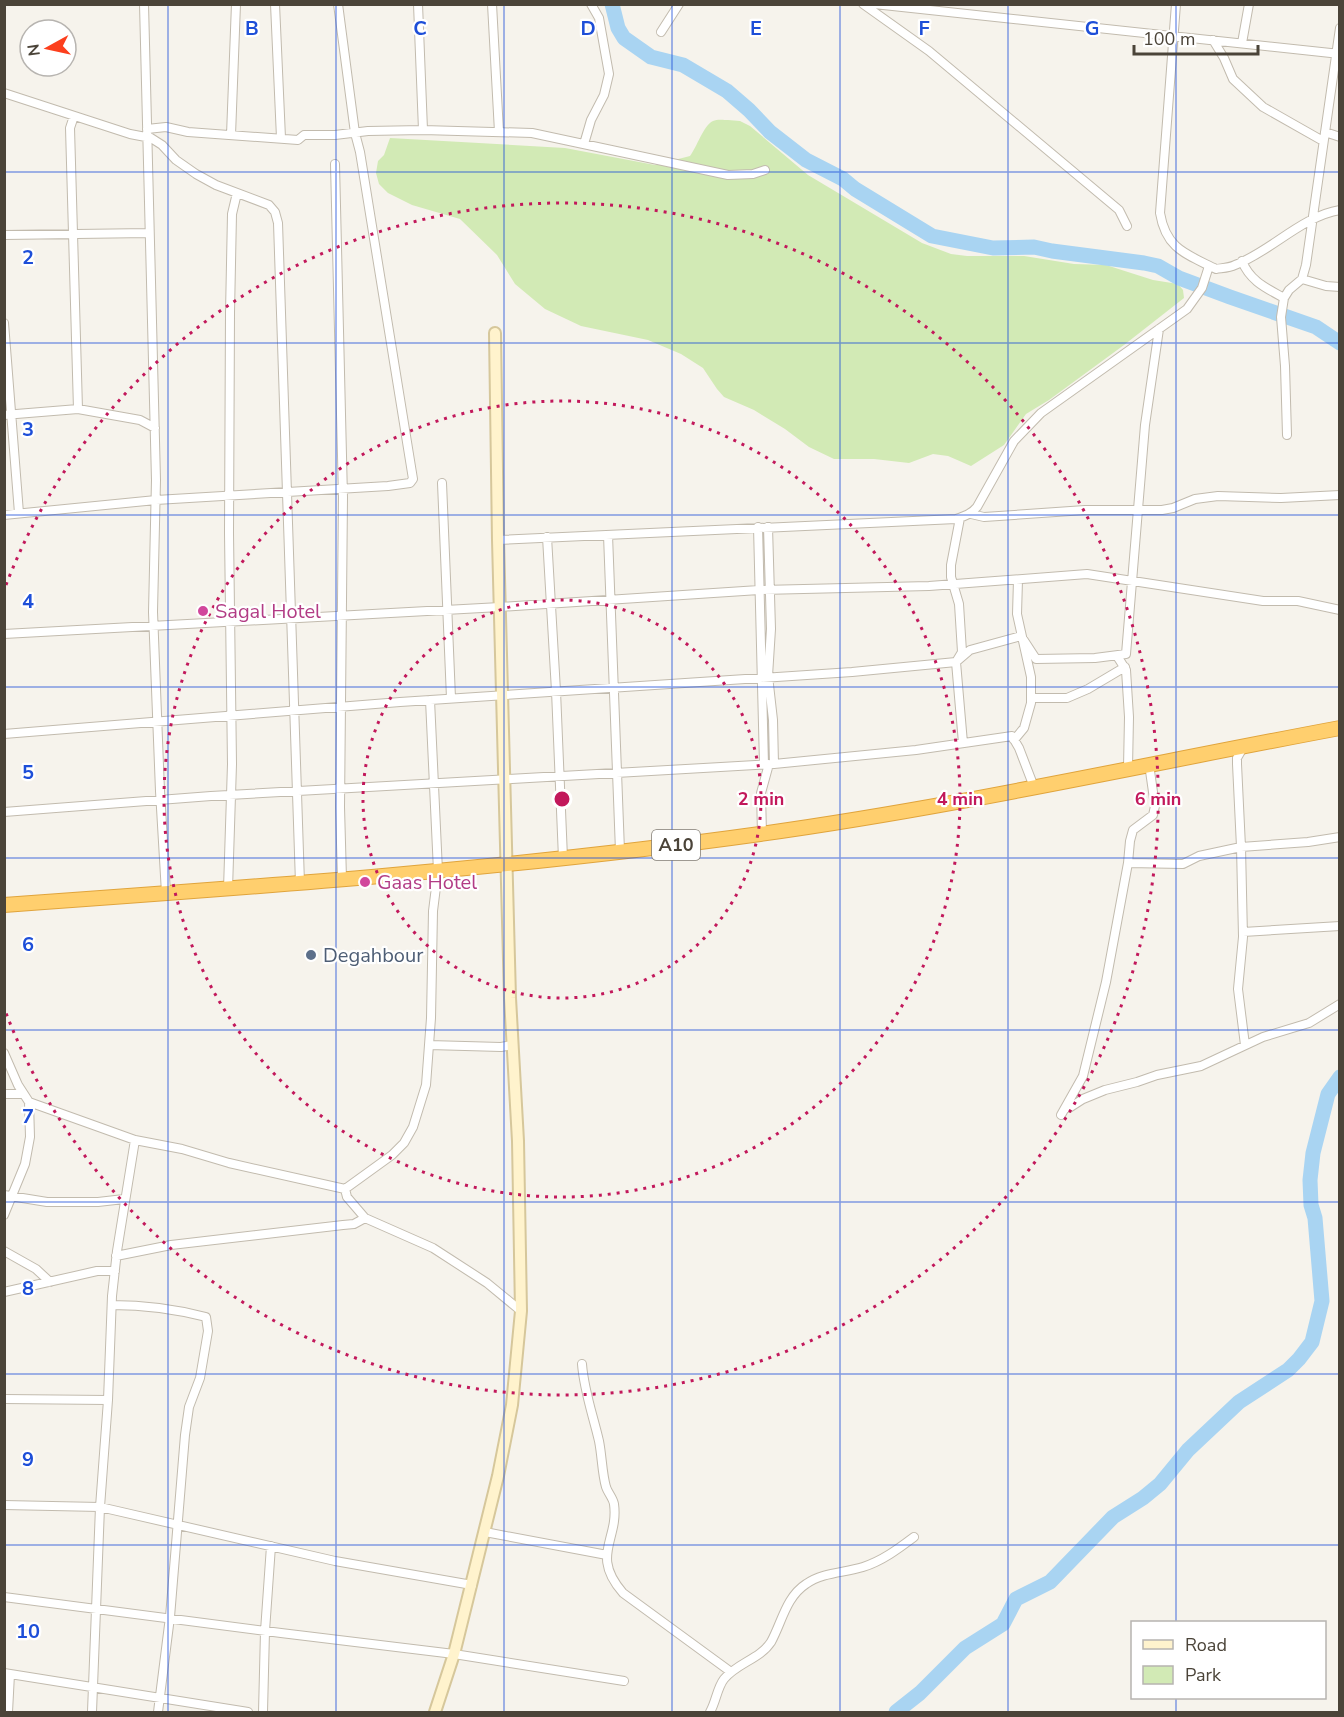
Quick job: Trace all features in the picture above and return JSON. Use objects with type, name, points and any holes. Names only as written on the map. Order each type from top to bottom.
[{"type":"highway","name":"A10","points":[[4,905],[508,865],[762,834],[1034,787],[1340,728]]},
{"type":"street","points":[[144,4],[155,428],[154,626],[160,800],[166,893]]},
{"type":"street","points":[[231,135],[236,4]]},
{"type":"street","points":[[275,4],[281,138]]},
{"type":"street","points":[[4,515],[156,500],[410,483],[413,474],[355,133],[338,4]]},
{"type":"street","points":[[418,4],[423,130]]},
{"type":"street","points":[[492,4],[499,132]]},
{"type":"street","points":[[584,144],[591,120],[604,95],[609,74],[599,18],[591,4]]},
{"type":"street","points":[[661,32],[680,4]]},
{"type":"street","points":[[863,4],[929,51],[1119,210],[1127,226]]},
{"type":"street","points":[[874,4],[1338,54]]},
{"type":"street","points":[[1176,4],[1160,213],[1163,230],[1172,244],[1216,269],[1235,265],[1312,220],[1329,212],[1340,210]]},
{"type":"street","points":[[1242,43],[1249,4]]},
{"type":"street","points":[[1287,435],[1286,366],[1281,317],[1284,298],[1289,290],[1302,279],[1308,251],[1340,28]]},
{"type":"street","points":[[1213,40],[1233,79],[1263,107],[1323,141]]},
{"type":"street","points":[[4,93],[152,138],[158,141],[176,160],[196,174],[216,185],[268,205],[275,212],[278,223],[300,883]]},
{"type":"street","points":[[74,116],[70,128],[78,409]]},
{"type":"street","points":[[147,129],[166,128],[188,132],[298,140],[304,135],[368,131],[532,133],[728,175],[753,174],[765,170]]},
{"type":"street","points":[[1325,132],[1340,137]]},
{"type":"street","points":[[335,164],[343,489],[340,788],[342,879]]},
{"type":"street","points":[[228,889],[231,794],[229,496],[232,214],[237,193]]},
{"type":"street","points":[[4,235],[149,233]]},
{"type":"street","points":[[1242,261],[1246,271],[1261,286],[1284,298]]},
{"type":"street","points":[[498,540],[960,518],[971,514],[1014,441],[1041,413],[1192,303],[1202,288],[1209,266]]},
{"type":"street","points":[[1302,279],[1326,286],[1340,287]]},
{"type":"street","points":[[4,322],[8,415],[19,513]]},
{"type":"street","points":[[1021,636],[1036,659],[1126,654],[1145,425],[1159,329]]},
{"type":"street","points":[[435,1713],[454,1654],[498,1476],[512,1405],[521,1311],[518,1141],[512,1045],[502,695],[495,333]]},
{"type":"street","points":[[8,415],[78,409],[140,420],[155,428]]},
{"type":"street","points":[[442,483],[451,698]]},
{"type":"street","points":[[971,514],[984,518],[1085,510],[1173,508],[1195,499],[1218,496],[1281,498],[1340,495]]},
{"type":"street","points":[[960,518],[951,565],[953,584],[959,604],[962,652],[956,662],[963,743]]},
{"type":"street","points":[[758,527],[760,629],[765,677],[773,720],[769,764],[761,793],[762,834]]},
{"type":"street","points":[[768,527],[771,629],[762,720],[769,764]]},
{"type":"street","points":[[608,535],[621,851]]},
{"type":"street","points":[[547,537],[556,691],[562,858]]},
{"type":"street","points":[[4,634],[500,607],[759,590],[953,584],[1087,574],[1263,601],[1298,601],[1340,609]]},
{"type":"street","points":[[1014,740],[1024,728],[1029,717],[1031,699],[1031,677],[1021,636],[1017,606],[1018,580]]},
{"type":"street","points":[[760,629],[771,629]]},
{"type":"street","points":[[4,734],[341,706],[852,672],[956,662],[970,650],[1021,636]]},
{"type":"street","points":[[1117,656],[1125,667],[1129,717],[1128,768]]},
{"type":"street","points":[[1031,699],[1067,698],[1088,689],[1125,667]]},
{"type":"street","points":[[4,1053],[29,1102],[135,1140],[182,1149],[229,1163],[345,1189],[392,1155],[408,1135],[426,1086],[431,1018],[433,911],[438,871],[430,700]]},
{"type":"street","points":[[762,720],[773,720]]},
{"type":"street","points":[[4,812],[231,794],[769,764],[1012,736],[1034,787]]},
{"type":"street","points":[[1244,746],[1237,758],[1237,764],[1243,932],[1238,989],[1245,1045]]},
{"type":"street","points":[[1149,764],[1155,806],[1153,815],[1133,830],[1106,982],[1083,1076],[1061,1115],[1072,1105],[1105,1090],[1157,1075],[1201,1066],[1263,1037],[1309,1023],[1340,1005]]},
{"type":"street","points":[[1128,863],[1183,864],[1199,856],[1241,847],[1340,837]]},
{"type":"street","points":[[1243,932],[1340,926]]},
{"type":"street","points":[[429,1045],[501,1047],[512,1045]]},
{"type":"street","points":[[4,1094],[23,1094]]},
{"type":"street","points":[[4,1215],[9,1196],[26,1164],[30,1137],[29,1102]]},
{"type":"street","points":[[92,1713],[95,1608],[112,1305],[116,1256],[135,1140]]},
{"type":"street","points":[[345,1189],[347,1197],[365,1218],[433,1248],[488,1283],[521,1311]]},
{"type":"street","points":[[9,1196],[47,1202],[98,1202],[124,1199]]},
{"type":"street","points":[[116,1256],[171,1245],[354,1224],[365,1218]]},
{"type":"street","points":[[4,1251],[36,1269],[50,1282]]},
{"type":"street","points":[[4,1292],[97,1271],[115,1271]]},
{"type":"street","points":[[112,1305],[147,1305],[206,1317],[208,1331],[200,1378],[189,1407],[185,1435],[170,1618],[158,1713]]},
{"type":"street","points":[[582,1364],[584,1385],[597,1435],[606,1487],[614,1503],[607,1555],[608,1569],[614,1582],[623,1593],[731,1672]]},
{"type":"street","points":[[4,1399],[108,1400]]},
{"type":"street","points":[[4,1505],[100,1507],[334,1561],[472,1585]]},
{"type":"street","points":[[485,1532],[607,1555]]},
{"type":"street","points":[[710,1713],[722,1681],[769,1645],[787,1605],[805,1584],[816,1578],[864,1567],[883,1559],[914,1537]]},
{"type":"street","points":[[263,1713],[265,1631],[271,1546]]},
{"type":"street","points":[[4,1597],[454,1654],[624,1681]]},
{"type":"street","points":[[8,1713],[7,1674],[249,1713]]},
{"type":"green space","points":[[716,120],[740,121],[750,126],[808,175],[922,243],[951,254],[967,256],[1024,256],[1074,264],[1106,265],[1153,280],[1178,284],[1183,290],[1184,298],[1124,345],[1026,414],[1004,445],[971,466],[948,456],[933,454],[909,463],[874,459],[834,459],[809,447],[754,410],[724,397],[703,368],[681,354],[648,340],[581,326],[545,309],[515,284],[497,255],[460,219],[412,205],[388,193],[379,184],[376,173],[378,161],[384,155],[390,138],[565,148],[655,165],[690,156],[709,124]]},
{"type":"waterway","points":[[612,4],[618,28],[624,38],[651,57],[683,65],[727,91],[770,132],[806,160],[843,179],[855,189],[932,236],[993,248],[1034,247],[1158,266],[1179,278],[1316,327],[1340,343]]},
{"type":"waterway","points":[[896,1712],[920,1693],[965,1648],[1003,1624],[1016,1599],[1050,1582],[1113,1517],[1160,1484],[1188,1450],[1239,1402],[1288,1370],[1312,1342],[1322,1301],[1310,1180],[1313,1153],[1328,1094],[1340,1077]]},
{"type":"place","name":"Sagal Hotel","points":[[203,611]]},
{"type":"place","name":"Gaas Hotel","points":[[365,882]]},
{"type":"place","name":"Degahbour","points":[[311,955]]}]
